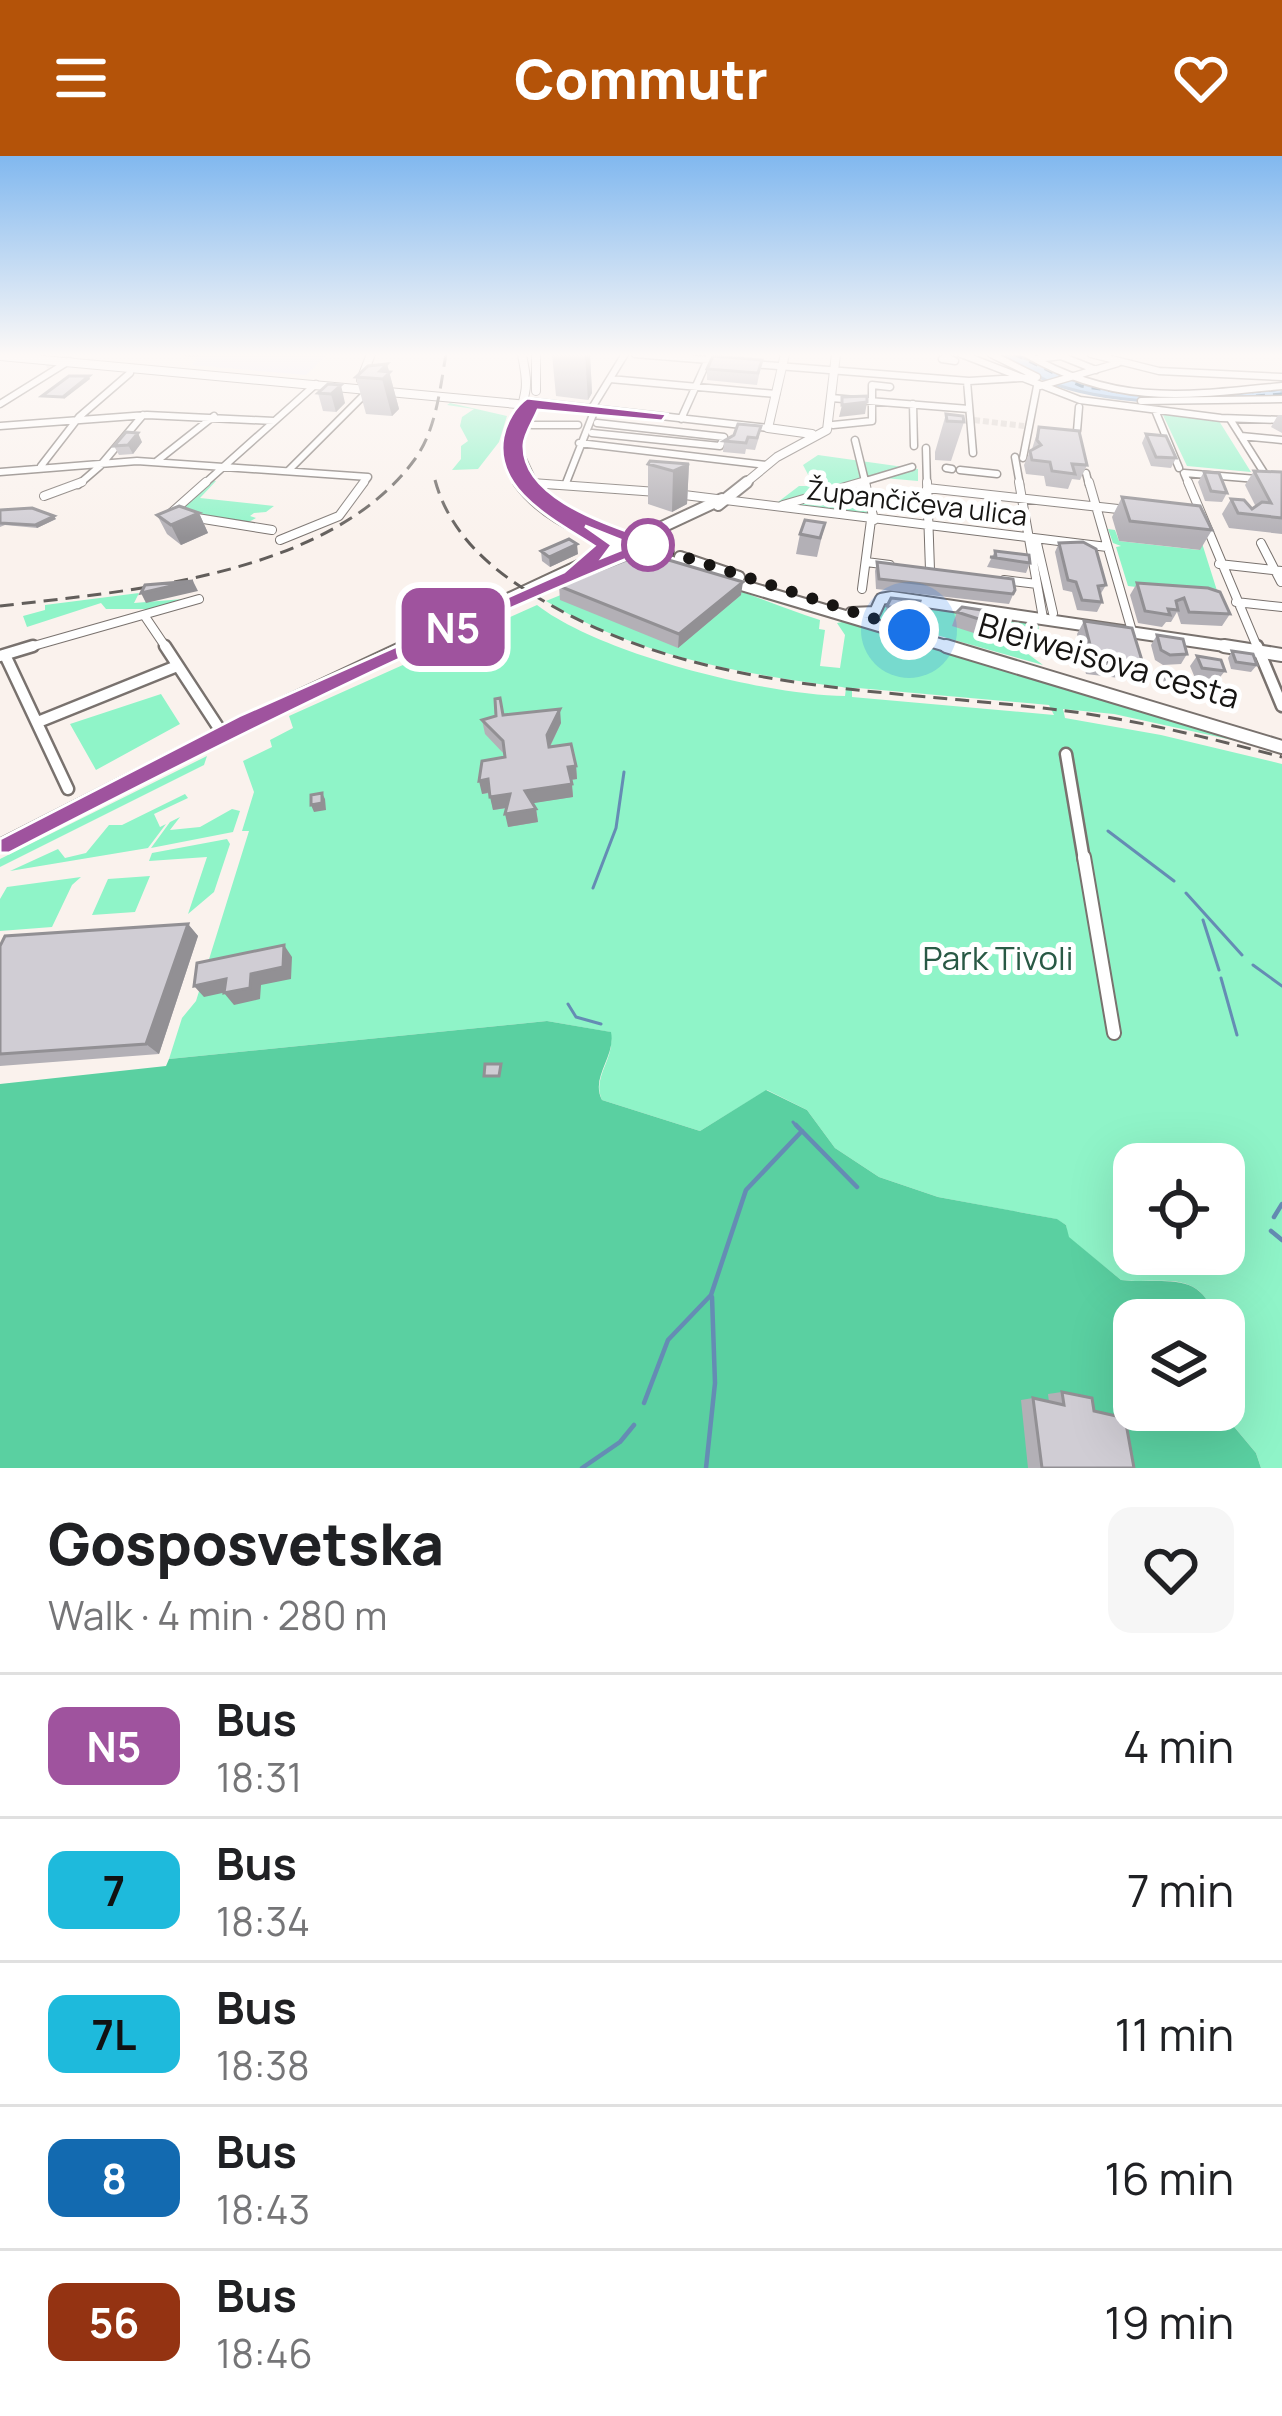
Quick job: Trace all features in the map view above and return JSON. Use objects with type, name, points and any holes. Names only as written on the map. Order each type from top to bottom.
[{"type":"main road","points":[[512,415],[507,453],[520,483],[548,509],[583,528],[638,545]]},
{"type":"main road","points":[[514,422],[520,415]]},
{"type":"main road","points":[[526,415],[516,448],[520,466],[532,483],[571,514],[638,545]]},
{"type":"main road","points":[[771,415],[768,428],[817,435]]},
{"type":"main road","points":[[534,590],[694,521],[766,465],[828,429],[830,415]]},
{"type":"main road","points":[[583,528],[603,545],[590,562]]},
{"type":"main road","points":[[0,846],[222,733],[590,562],[638,545]]},
{"type":"main road","name":"Bleiweisova cesta","points":[[638,545],[699,571],[1282,742]]},
{"type":"main road","name":"Bleiweisova cesta","points":[[638,545],[855,616]]},
{"type":"main road","points":[[559,582],[648,559],[699,571]]},
{"type":"main road","points":[[855,616],[875,613],[881,599],[892,597],[1048,615],[1282,655]]},
{"type":"street","points":[[41,466],[80,415]]},
{"type":"street","points":[[0,426],[137,415]]},
{"type":"street","points":[[44,496],[84,480],[142,415]]},
{"type":"street","points":[[158,415],[274,421]]},
{"type":"street","points":[[272,530],[170,514],[281,415]]},
{"type":"street","points":[[289,470],[344,415]]},
{"type":"street","points":[[566,483],[592,415]]},
{"type":"street","points":[[532,425],[633,437],[667,436],[724,437],[720,446],[667,436],[638,428],[627,427],[593,415]]},
{"type":"street","points":[[600,415],[768,428]]},
{"type":"street","points":[[667,436],[681,415]]},
{"type":"street","points":[[850,434],[872,421],[872,415]]},
{"type":"street","points":[[913,415],[914,446]]},
{"type":"street","points":[[971,415],[973,453]]},
{"type":"street","points":[[1030,415],[1018,474],[1048,615]]},
{"type":"street","points":[[1079,437],[1080,415]]},
{"type":"street","points":[[1158,415],[1196,518],[1282,706]]},
{"type":"street","points":[[1184,415],[1250,428],[1282,440]]},
{"type":"street","points":[[1222,415],[1268,479]]},
{"type":"street","points":[[1262,415],[1266,420]]},
{"type":"street","points":[[157,461],[214,416]]},
{"type":"street","points":[[1230,424],[1250,428],[1266,420],[1282,420]]},
{"type":"street","points":[[833,425],[850,434],[872,520],[862,589]]},
{"type":"street","points":[[622,436],[627,427]]},
{"type":"street","points":[[633,437],[638,428]]},
{"type":"street","points":[[579,443],[766,465]]},
{"type":"street","points":[[1234,445],[1247,446]]},
{"type":"street","points":[[926,450],[931,467],[927,488],[930,570]]},
{"type":"street","points":[[0,472],[102,461],[157,461],[368,477],[339,516],[280,540]]},
{"type":"street","points":[[781,506],[912,467]]},
{"type":"street","points":[[953,469],[997,474]]},
{"type":"street","points":[[1181,470],[1282,481]]},
{"type":"street","points":[[1086,477],[1132,632]]},
{"type":"street","name":"Župančičeva ulica","points":[[532,483],[722,499],[1107,547]]},
{"type":"street","points":[[927,488],[1143,512]]},
{"type":"street","points":[[1032,538],[1036,584],[1048,615]]},
{"type":"street","points":[[1261,543],[1281,582]]},
{"type":"street","points":[[866,562],[952,573]]},
{"type":"street","points":[[1219,564],[1279,571]]},
{"type":"street","points":[[992,578],[1036,584]]},
{"type":"street","points":[[68,788],[2,655],[199,599]]},
{"type":"street","points":[[1235,600],[1282,607]]},
{"type":"street","points":[[144,615],[222,733]]},
{"type":"street","points":[[38,722],[177,666]]},
{"type":"street","points":[[1066,754],[1114,1033]]},
{"type":"green space","points":[[1163,415],[1219,421],[1251,472],[1187,466]]},
{"type":"green space","points":[[507,416],[499,442],[478,469],[452,470],[461,459],[461,446],[468,441],[460,426],[462,417]]},
{"type":"green space","points":[[818,455],[918,469],[918,481],[861,476],[871,516],[778,502],[799,486],[814,486],[803,465]]},
{"type":"green space","points":[[216,481],[200,498],[274,506],[254,513],[250,516],[256,518],[247,523],[178,512]]},
{"type":"green space","points":[[1108,529],[1115,530],[1119,541],[1199,550],[1201,540],[1219,597],[1128,586],[1116,547],[1121,546],[1113,543]]},
{"type":"green space","name":"Park Tivoli","points":[[634,565],[658,568],[705,579],[820,620],[819,629],[825,630],[820,666],[840,668],[845,635],[837,623],[848,621],[1282,751],[1114,714],[1063,709],[1065,718],[1282,764],[1282,1468],[1261,1468],[1256,1453],[1238,1431],[1245,1431],[1245,1299],[1205,1299],[1190,1285],[1121,1280],[1115,1275],[1245,1275],[1245,1143],[1113,1143],[1113,1274],[1068,1237],[1066,1225],[1056,1219],[938,1197],[879,1177],[835,1148],[807,1110],[767,1090],[700,1131],[602,1100],[599,1091],[610,1032],[547,1021],[169,1059],[182,1018],[196,1001],[249,831],[242,831],[254,792],[243,761],[272,747],[270,740],[293,728],[289,716],[537,605],[600,640],[685,668],[772,688],[845,696],[842,687],[766,676],[652,649],[546,601]],"holes":[[[852,689],[1049,705],[1054,715],[852,697]]]},
{"type":"green space","points":[[139,593],[134,603],[196,598],[149,609],[106,609],[101,603],[27,627],[23,616],[45,610],[45,605]]},
{"type":"green space","points":[[883,602],[1038,623],[1040,640],[1024,640],[1020,648],[1043,665],[876,618]]},
{"type":"green space","points":[[161,694],[180,724],[96,770],[70,724]]},
{"type":"green space","points":[[207,756],[204,765],[0,867],[0,859]]},
{"type":"green space","points":[[185,794],[188,798],[154,814],[160,827],[166,824],[148,848],[10,871],[58,849],[65,858],[86,853],[109,825],[122,825]]},
{"type":"green space","points":[[232,809],[240,811],[233,832],[151,848],[170,822],[180,817],[170,830],[200,827]]},
{"type":"green space","points":[[227,839],[230,844],[214,892],[188,914],[207,857],[149,861],[152,853]]},
{"type":"green space","points":[[150,876],[135,912],[92,915],[108,879]]},
{"type":"green space","points":[[81,877],[72,885],[52,927],[0,931],[0,899],[7,887]]},
{"type":"green space","points":[[547,1021],[611,1032],[599,1083],[602,1100],[700,1131],[766,1090],[807,1110],[835,1148],[879,1177],[938,1197],[1057,1219],[1066,1225],[1069,1237],[1121,1280],[1178,1282],[1201,1293],[1205,1299],[1113,1299],[1113,1431],[1238,1431],[1256,1453],[1261,1468],[0,1468],[0,1084],[166,1066],[169,1059]]},
{"type":"building","points":[[946,415],[956,415],[963,416],[964,422],[947,421]]},
{"type":"building","points":[[738,424],[761,426],[757,438],[748,437],[746,443],[724,441],[734,435]]},
{"type":"building","points":[[1039,427],[1079,431],[1087,465],[1072,464],[1075,474],[1052,471],[1050,462],[1032,460],[1030,451],[1041,445]]},
{"type":"building","points":[[126,432],[138,433],[128,445],[114,446]]},
{"type":"building","points":[[1146,434],[1166,436],[1176,458],[1156,457]]},
{"type":"building","points":[[648,464],[689,464],[673,471]]},
{"type":"building","points":[[1254,471],[1282,472],[1282,518],[1238,513],[1231,499],[1244,500],[1252,509],[1262,502],[1271,503]]},
{"type":"building","points":[[1204,472],[1219,473],[1227,493],[1211,491]]},
{"type":"building","points":[[1122,497],[1200,506],[1212,530],[1130,521]]},
{"type":"building","points":[[179,506],[199,513],[171,525],[157,515]]},
{"type":"building","points":[[32,508],[54,516],[35,525],[0,523],[0,510]]},
{"type":"building","points":[[805,520],[825,523],[820,538],[800,534]]},
{"type":"building","points":[[569,539],[577,544],[549,557],[541,551]]},
{"type":"building","points":[[1083,542],[1096,549],[1106,585],[1098,586],[1102,602],[1082,600],[1076,582],[1068,580],[1059,543]]},
{"type":"building","points":[[995,551],[1029,555],[1030,563],[990,557],[996,557]]},
{"type":"building","points":[[655,556],[743,582],[679,634],[559,586],[626,560]]},
{"type":"building","points":[[877,562],[1013,579],[1015,590],[1013,594],[879,579]]},
{"type":"building","points":[[193,581],[141,593],[145,585]]},
{"type":"building","points":[[1137,583],[1220,592],[1230,614],[1189,612],[1184,598],[1176,601],[1178,610],[1168,609],[1170,615],[1145,611]]},
{"type":"building","points":[[891,598],[920,601],[916,614],[887,606]]},
{"type":"building","points":[[962,607],[988,611],[988,622],[957,612]]},
{"type":"building","points":[[1084,621],[1132,628],[1144,667],[1094,660]]},
{"type":"building","points":[[1157,635],[1183,639],[1187,654],[1161,650]]},
{"type":"building","points":[[1232,651],[1253,654],[1257,665],[1236,662]]},
{"type":"building","points":[[1197,656],[1221,660],[1225,671],[1202,668]]},
{"type":"building","points":[[1165,674],[1187,678],[1188,689],[1167,683]]},
{"type":"building","points":[[500,698],[503,715],[560,709],[547,735],[549,747],[571,744],[576,766],[568,767],[572,784],[525,791],[536,809],[505,814],[510,794],[490,797],[488,779],[479,781],[482,761],[505,757],[503,741],[482,720],[496,716],[495,699]]},
{"type":"building","points":[[322,793],[322,803],[311,805],[311,795]]},
{"type":"building","points":[[188,924],[146,1044],[0,1054],[0,946],[5,936]]},
{"type":"building","points":[[284,945],[283,967],[251,974],[250,988],[224,993],[226,979],[194,986],[197,963]]},
{"type":"building","points":[[485,1064],[501,1064],[499,1076],[484,1076]]},
{"type":"building","points":[[1062,1392],[1092,1398],[1094,1411],[1113,1415],[1113,1431],[1127,1431],[1134,1468],[1042,1468],[1033,1398],[1064,1405]]},
{"type":"waterway","points":[[593,888],[616,828],[624,772]]},
{"type":"waterway","points":[[1108,831],[1174,881]]},
{"type":"waterway","points":[[1186,893],[1242,955]]},
{"type":"waterway","points":[[1203,920],[1219,970]]},
{"type":"waterway","points":[[1253,965],[1282,986]]},
{"type":"waterway","points":[[1221,978],[1237,1035]]},
{"type":"waterway","points":[[568,1004],[576,1017],[601,1024]]},
{"type":"waterway","points":[[793,1122],[798,1128]]},
{"type":"waterway","points":[[796,1125],[802,1131]]},
{"type":"waterway","points":[[644,1403],[668,1340],[711,1295],[746,1190],[802,1131]]},
{"type":"waterway","points":[[802,1131],[857,1187]]},
{"type":"waterway","points":[[1274,1217],[1282,1204]]},
{"type":"waterway","points":[[1271,1231],[1282,1240]]},
{"type":"waterway","points":[[706,1468],[715,1383],[712,1297]]},
{"type":"waterway","points":[[582,1468],[620,1442],[634,1425]]},
{"type":"tunnel","points":[[974,420],[1024,426]]},
{"type":"railway","points":[[0,606],[167,583],[281,553],[333,529],[378,498],[415,459],[434,415]]},
{"type":"railway","points":[[435,480],[460,532],[500,572],[592,626],[654,650],[784,680],[1109,717],[1282,757]]},
{"type":"bus line","name":"N5","points":[[519,415],[507,453],[520,483],[543,506],[603,545],[590,562],[571,571]]},
{"type":"bus line","name":"N5","points":[[0,846],[247,722],[534,590],[648,545],[579,518],[546,497],[518,459],[516,444],[528,415]]},
{"type":"bus line","name":"N5","points":[[629,415],[662,417],[648,415]]},
{"type":"route","points":[[648,545],[909,630]]}]
